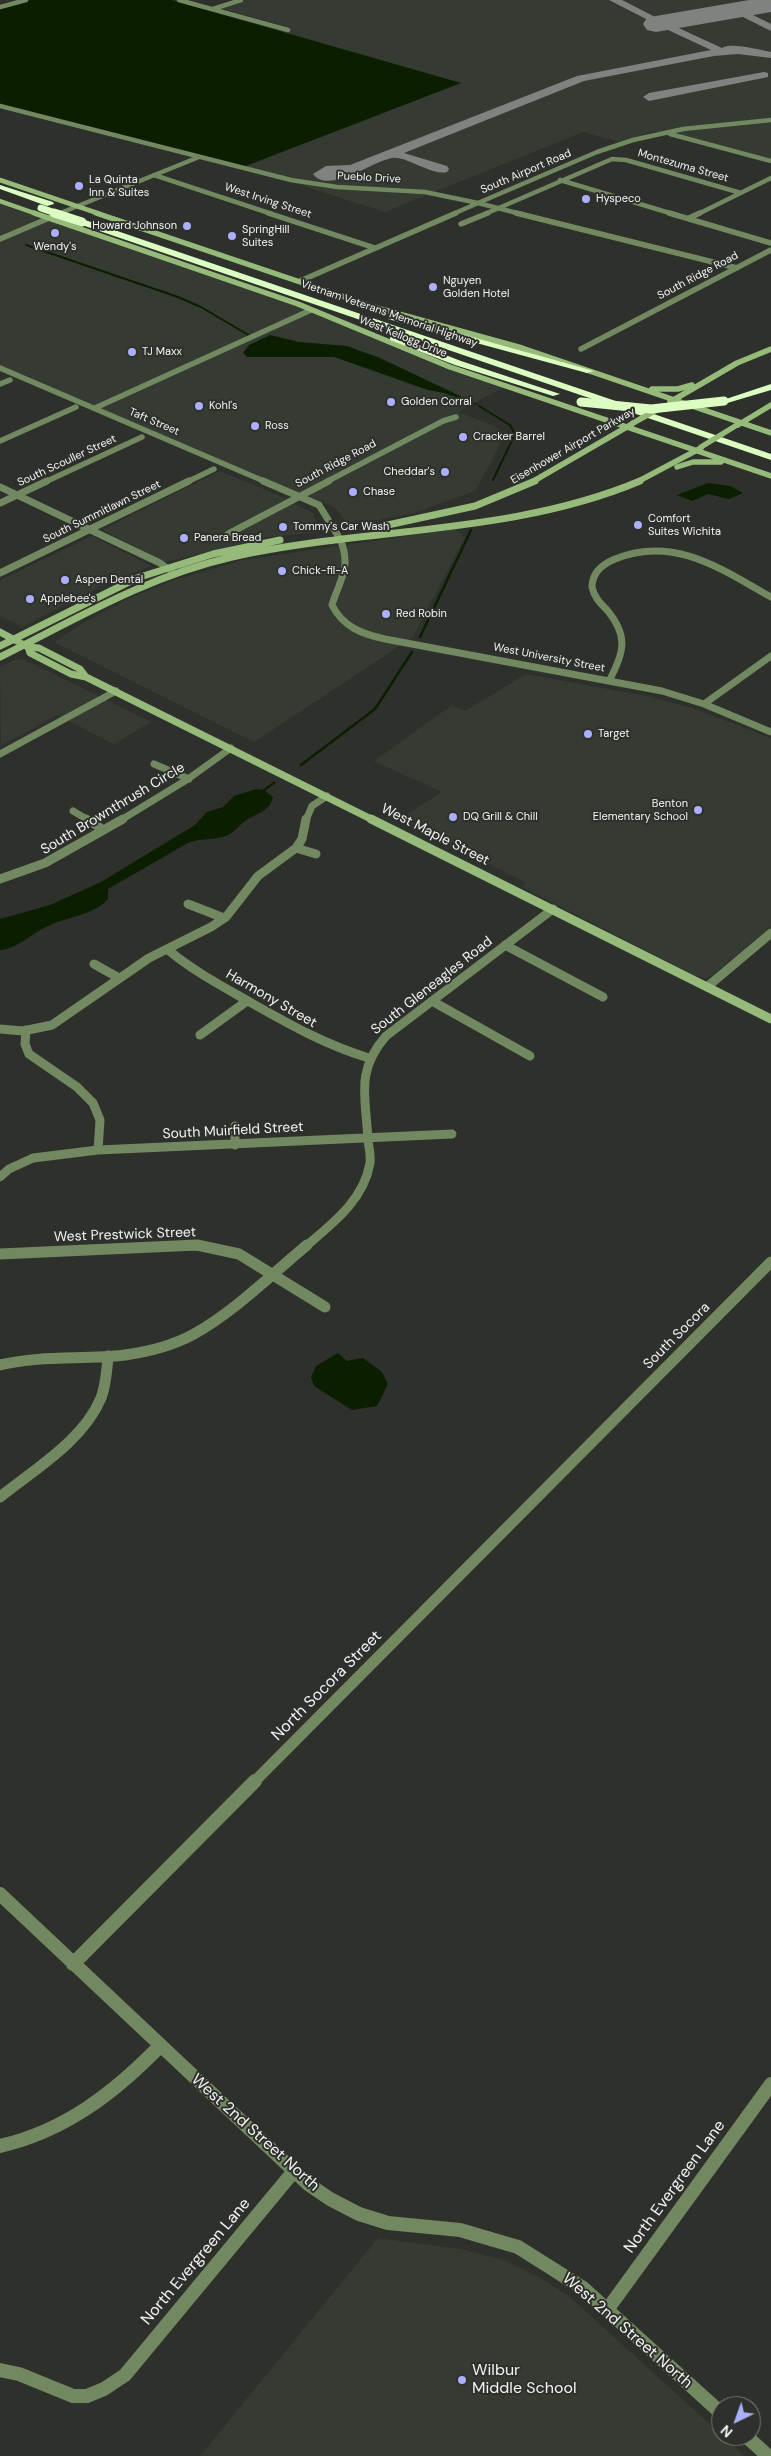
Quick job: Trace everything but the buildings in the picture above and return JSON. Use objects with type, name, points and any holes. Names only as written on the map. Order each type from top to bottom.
[{"type":"highway","name":"Vietnam Veterans Memorial Highway","points":[[1,182],[357,308],[771,449]]},
{"type":"highway","name":"Vietnam Veterans Memorial Highway","points":[[0,194],[771,457]]},
{"type":"highway","points":[[256,281],[506,386]]},
{"type":"highway","points":[[357,308],[590,371]]},
{"type":"highway","points":[[426,351],[581,402],[651,409],[724,401],[771,388]]},
{"type":"main road","name":"West Kellogg Drive","points":[[0,201],[311,310],[428,358],[506,386],[699,448],[771,476]]},
{"type":"main road","name":"West Kellogg Drive","points":[[52,201],[63,202],[78,207],[92,215],[105,216],[377,308],[522,348],[632,386],[671,402],[739,424],[769,429]]},
{"type":"main road","points":[[21,208],[42,213],[53,211],[61,205],[52,201]]},
{"type":"main road","points":[[69,225],[67,220],[74,216],[86,214],[105,216]]},
{"type":"main road","name":"Eisenhower Airport Parkway","points":[[174,573],[262,550],[429,518],[476,506],[523,487],[718,374],[771,349]]},
{"type":"main road","points":[[632,386],[656,390],[678,389],[718,374]]},
{"type":"main road","points":[[764,417],[771,405]]},
{"type":"main road","name":"Eisenhower Airport Parkway","points":[[167,568],[248,546],[497,518],[568,505],[631,486],[657,474],[771,405]]},
{"type":"main road","points":[[580,455],[600,439],[606,430],[600,420],[586,412]]},
{"type":"main road","points":[[657,474],[694,462],[710,461],[739,465]]},
{"type":"main road","points":[[0,646],[109,591],[167,568]]},
{"type":"main road","points":[[0,657],[26,646],[136,588],[174,573]]},
{"type":"main road","name":"West Maple Street","points":[[0,632],[26,646],[30,653],[71,674],[86,677],[232,748],[771,1019]]},
{"type":"street","points":[[0,8],[26,0]]},
{"type":"street","points":[[179,0],[288,30]]},
{"type":"street","points":[[212,9],[241,0]]},
{"type":"street","name":"Pueblo Drive","points":[[1,107],[312,184],[425,192],[478,203],[737,268]]},
{"type":"street","name":"South Airport Road","points":[[300,281],[597,152],[666,133],[771,120]]},
{"type":"street","points":[[666,133],[771,161]]},
{"type":"street","points":[[36,227],[78,207],[199,157]]},
{"type":"street","name":"Montezuma Street","points":[[560,180],[605,161],[619,159],[741,193]]},
{"type":"street","name":"West Irving Street","points":[[154,175],[375,248]]},
{"type":"street","points":[[689,218],[771,178]]},
{"type":"street","points":[[461,224],[560,180],[771,243]]},
{"type":"street","points":[[63,202],[95,200]]},
{"type":"street","points":[[92,215],[90,207],[95,200]]},
{"type":"street","points":[[22,231],[38,219],[33,212]]},
{"type":"street","points":[[28,227],[52,219]]},
{"type":"street","points":[[0,239],[54,223],[69,225]]},
{"type":"street","name":"South Ridge Road","points":[[581,349],[771,250]]},
{"type":"street","points":[[95,408],[311,310]]},
{"type":"street","name":"Taft Street","points":[[0,368],[299,496],[322,508],[346,551],[347,569],[335,592],[332,603]]},
{"type":"street","points":[[0,384],[10,380]]},
{"type":"street","points":[[0,441],[76,407]]},
{"type":"street","name":"South Ridge Road","points":[[228,534],[443,421],[456,418]]},
{"type":"street","name":"South Scouller Street","points":[[0,503],[142,437]]},
{"type":"street","name":"South Summitlawn Street","points":[[0,573],[214,468]]},
{"type":"street","points":[[0,488],[89,529],[174,573]]},
{"type":"street","points":[[609,681],[620,660],[623,638],[616,620],[593,592],[594,577],[598,570],[612,560],[630,554],[654,551],[685,554],[709,561],[771,597]]},
{"type":"street","name":"West University Street","points":[[332,603],[336,615],[343,623],[372,636],[662,691],[704,704],[771,732]]},
{"type":"street","points":[[704,704],[771,656]]},
{"type":"street","points":[[0,754],[116,691]]},
{"type":"street","name":"South Brownthrush Circle","points":[[0,879],[25,873],[56,859],[189,779],[232,748]]},
{"type":"street","points":[[154,764],[189,779]]},
{"type":"street","points":[[0,1030],[26,1030],[52,1024],[68,1016],[119,978],[167,950],[198,935],[224,918],[258,876],[296,848],[302,839],[307,813],[312,806],[326,796]]},
{"type":"street","points":[[73,811],[104,830]]},
{"type":"street","points":[[296,848],[316,854]]},
{"type":"street","points":[[188,904],[224,918]]},
{"type":"street","name":"South Gleneagles Road","points":[[0,1364],[21,1360],[108,1356],[148,1351],[192,1335],[214,1321],[273,1274],[336,1221],[353,1202],[362,1185],[370,1163],[364,1075],[369,1058],[386,1036],[553,910]]},
{"type":"street","points":[[707,987],[771,933]]},
{"type":"street","points":[[505,945],[603,997]]},
{"type":"street","name":"Harmony Street","points":[[167,950],[178,960],[316,1040],[336,1049],[369,1058]]},
{"type":"street","points":[[94,964],[119,978]]},
{"type":"street","points":[[200,1034],[247,1001]]},
{"type":"street","points":[[432,1001],[530,1056]]},
{"type":"street","points":[[26,1030],[25,1044],[29,1054],[81,1090],[92,1100],[98,1112],[100,1123],[98,1150]]},
{"type":"street","points":[[234,1145],[235,1126]]},
{"type":"street","name":"South Muirfield Street","points":[[0,1177],[9,1169],[33,1158],[98,1150],[452,1134]]},
{"type":"street","name":"West Prestwick Street","points":[[0,1254],[198,1245],[240,1254],[325,1307]]},
{"type":"street","name":"South Socora","points":[[604,1431],[771,1262]]},
{"type":"street","points":[[0,1496],[67,1441],[90,1418],[100,1398],[108,1356]]},
{"type":"street","name":"North Socora Street","points":[[74,1964],[604,1431]]},
{"type":"street","name":"West 2nd Street North","points":[[0,1894],[294,2171],[330,2199],[359,2214],[388,2223],[460,2230],[518,2247],[583,2288],[711,2404]]},
{"type":"street","points":[[0,2146],[42,2135],[89,2109],[128,2080],[160,2046]]},
{"type":"street","name":"North Evergreen Lane","points":[[607,2310],[771,2084]]},
{"type":"street","name":"North Evergreen Lane","points":[[0,2370],[24,2376],[69,2396],[81,2396],[103,2391],[125,2375],[294,2171]]},
{"type":"street","points":[[757,2446],[768,2456]]},
{"type":"shaded area","points":[[30,0],[171,0],[461,83],[243,167],[0,105],[0,9]]},
{"type":"shaded area","points":[[246,0],[771,0],[771,163],[655,131],[620,142],[583,132],[385,212],[243,167],[460,83],[283,32],[292,28],[219,8]]},
{"type":"shaded area","points":[[0,201],[298,304],[401,348],[506,386],[458,412],[496,427],[503,433],[498,449],[475,491],[411,514],[349,525],[334,507],[304,494],[299,496],[0,368]]},
{"type":"shaded area","points":[[270,335],[299,342],[347,346],[380,358],[481,406],[444,393],[428,390],[334,357],[247,357],[243,353],[249,345]]},
{"type":"shaded area","points":[[220,471],[278,495],[313,513],[320,530],[313,533],[267,537],[165,562],[102,530]]},
{"type":"shaded area","points":[[708,483],[730,486],[743,493],[729,499],[708,494],[692,501],[677,495]]},
{"type":"shaded area","points":[[456,529],[465,537],[413,637],[254,742],[54,642],[80,625],[129,598],[172,581],[243,560]]},
{"type":"shaded area","points":[[92,536],[151,566],[110,582],[22,627],[0,616],[0,580]]},
{"type":"shaded area","points":[[23,659],[151,722],[114,744],[57,715],[1,746],[0,667],[15,660]]},
{"type":"shaded area","points":[[526,674],[647,696],[696,709],[771,738],[771,926],[712,976],[704,978],[696,976],[522,887],[526,883],[400,819],[442,792],[374,761],[452,705],[465,711]]},
{"type":"shaded area","points":[[256,789],[264,790],[273,797],[271,802],[265,810],[245,821],[229,835],[188,843],[108,889],[108,899],[96,909],[55,923],[13,947],[0,950],[0,919],[50,905],[101,882],[195,825],[207,812],[223,807],[234,796]]},
{"type":"shaded area","points":[[338,1353],[347,1361],[363,1358],[382,1372],[388,1384],[377,1406],[352,1410],[314,1386],[311,1377],[316,1366]]},
{"type":"shaded area","name":"Wilbur Middle School","points":[[378,2238],[461,2249],[504,2260],[541,2278],[569,2296],[711,2425],[711,2446],[734,2446],[745,2456],[200,2456]]},
{"type":"waterway","points":[[26,245],[178,297],[201,307],[250,336]]},
{"type":"waterway","points":[[479,406],[510,425],[515,434],[493,480]]},
{"type":"waterway","points":[[420,637],[471,530]]},
{"type":"waterway","points":[[301,765],[375,709],[412,652]]},
{"type":"waterway","points":[[264,790],[274,783]]},
{"type":"taxiway","points":[[614,0],[654,19]]},
{"type":"taxiway","points":[[771,5],[745,9],[740,13],[771,28]]},
{"type":"taxiway","points":[[670,27],[717,49],[718,51],[714,53]]},
{"type":"taxiway","points":[[727,49],[738,51]]},
{"type":"taxiway","points":[[738,51],[744,50]]},
{"type":"taxiway","points":[[714,53],[738,51]]},
{"type":"taxiway","points":[[738,51],[771,55]]},
{"type":"taxiway","points":[[399,150],[581,78],[714,53]]},
{"type":"taxiway","points":[[649,97],[764,75]]},
{"type":"taxiway","points":[[352,169],[399,150]]},
{"type":"taxiway","points":[[399,150],[397,154],[401,156],[443,169]]},
{"type":"taxiway","points":[[352,169],[326,178],[319,174],[326,170],[352,169]]},
{"type":"runway","points":[[656,24],[771,4]]},
{"type":"place","name":"La Quinta Inn & Suites","points":[[79,186]]},
{"type":"place","name":"Hyspeco","points":[[586,199]]},
{"type":"place","name":"Howard Johnson","points":[[187,226]]},
{"type":"place","name":"Wendy's","points":[[55,233]]},
{"type":"place","name":"SpringHill Suites","points":[[232,236]]},
{"type":"place","name":"Nguyen Golden Hotel","points":[[433,287]]},
{"type":"place","name":"TJ Maxx","points":[[132,352]]},
{"type":"place","name":"Golden Corral","points":[[391,402]]},
{"type":"place","name":"Kohl's","points":[[199,406]]},
{"type":"place","name":"Ross","points":[[255,426]]},
{"type":"place","name":"Cracker Barrel","points":[[463,437]]},
{"type":"place","name":"Cheddar's","points":[[445,472]]},
{"type":"place","name":"Chase","points":[[353,492]]},
{"type":"place","name":"Comfort Suites Wichita","points":[[638,525]]},
{"type":"place","name":"Tommy's Car Wash","points":[[283,527]]},
{"type":"place","name":"Panera Bread","points":[[184,538]]},
{"type":"place","name":"Chick-fil-A","points":[[282,571]]},
{"type":"place","name":"Aspen Dental","points":[[65,580]]},
{"type":"place","name":"Applebee's","points":[[30,599]]},
{"type":"place","name":"Red Robin","points":[[386,614]]},
{"type":"place","name":"Target","points":[[588,734]]},
{"type":"place","name":"Benton Elementary School","points":[[698,810]]},
{"type":"place","name":"DQ Grill & Chill","points":[[453,817]]},
{"type":"place","name":"Wilbur Middle School","points":[[462,2380]]}]
